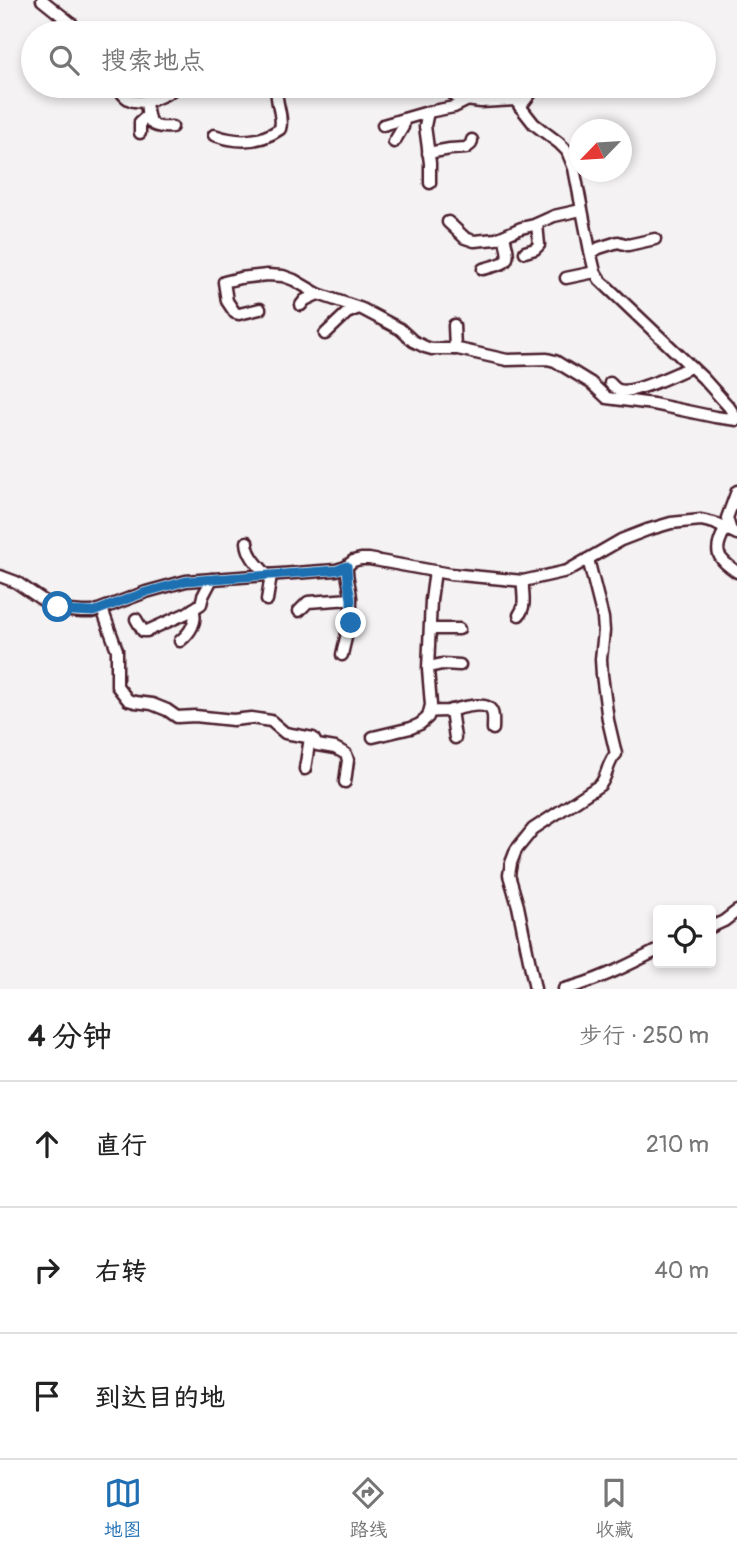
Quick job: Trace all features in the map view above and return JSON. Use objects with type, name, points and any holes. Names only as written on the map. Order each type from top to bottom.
[{"type":"street","points":[[42,0],[68,21]]},
{"type":"street","points":[[128,98],[133,101],[154,98]]},
{"type":"street","points":[[214,135],[236,141],[262,138],[276,132],[282,124],[277,98]]},
{"type":"street","points":[[457,98],[517,104],[525,98]]},
{"type":"street","points":[[513,98],[534,124],[567,151],[574,168],[595,272],[600,280],[691,367],[737,419]]},
{"type":"street","points":[[146,101],[147,116],[152,124],[161,128],[172,127]]},
{"type":"street","points":[[383,125],[454,107],[466,101]]},
{"type":"street","points":[[428,112],[425,126],[430,183]]},
{"type":"street","points":[[140,134],[140,122],[147,116]]},
{"type":"street","points":[[394,142],[403,127],[404,119]]},
{"type":"street","points":[[428,153],[466,148],[472,140]]},
{"type":"street","points":[[449,222],[465,238],[474,241],[496,239],[554,216],[581,210]]},
{"type":"street","points":[[525,252],[539,245],[537,224]]},
{"type":"street","points":[[484,269],[500,265],[507,259],[509,255],[504,236]]},
{"type":"street","points":[[591,253],[618,242],[628,245],[655,239]]},
{"type":"street","points":[[566,278],[595,272]]},
{"type":"street","points":[[260,309],[235,313],[227,301],[224,282],[267,275],[283,276],[318,294],[359,308],[400,328],[418,345],[432,349],[456,349],[507,360],[547,359],[591,383],[607,398],[737,419]]},
{"type":"street","points":[[301,305],[318,294]]},
{"type":"street","points":[[325,334],[347,313],[359,308]]},
{"type":"street","points":[[454,325],[456,349]]},
{"type":"street","points":[[610,383],[617,389],[627,391],[691,367]]},
{"type":"street","points":[[731,531],[727,517],[737,491]]},
{"type":"street","points":[[0,576],[16,582],[44,601],[71,611],[93,612],[146,592],[186,581],[337,570],[361,559],[435,572],[523,581],[567,571],[621,540],[671,523],[701,520],[731,531]]},
{"type":"street","points":[[731,531],[722,536],[718,551],[723,562],[737,572]]},
{"type":"street","points":[[247,542],[253,559],[269,575],[267,600]]},
{"type":"street","points":[[535,989],[509,875],[511,863],[524,837],[533,829],[600,785],[616,754],[603,683],[603,618],[587,559]]},
{"type":"street","points":[[342,654],[351,623],[347,566]]},
{"type":"street","points":[[373,737],[420,724],[430,712],[431,600],[435,572]]},
{"type":"street","points":[[135,620],[147,631],[193,609],[201,604],[212,579]]},
{"type":"street","points":[[519,615],[524,603],[523,581]]},
{"type":"street","points":[[299,611],[308,602],[351,599]]},
{"type":"street","points":[[102,608],[117,650],[117,686],[128,700],[160,706],[177,717],[233,720],[251,718],[271,721],[285,733],[313,738],[317,745],[335,748],[346,754],[348,760],[345,782]]},
{"type":"street","points":[[180,640],[188,635],[191,629],[195,617],[193,609]]},
{"type":"street","points":[[430,629],[459,629]]},
{"type":"street","points":[[429,667],[442,664],[460,665]]},
{"type":"street","points":[[430,712],[472,705],[490,708],[493,729]]},
{"type":"street","points":[[451,710],[455,738]]},
{"type":"street","points":[[305,769],[310,738]]},
{"type":"street","points":[[716,925],[737,911]]},
{"type":"street","points":[[564,989],[622,969],[653,953]]},
{"type":"route","points":[[58,607],[71,611],[93,612],[146,592],[186,581],[337,570],[347,566],[351,623]]}]
